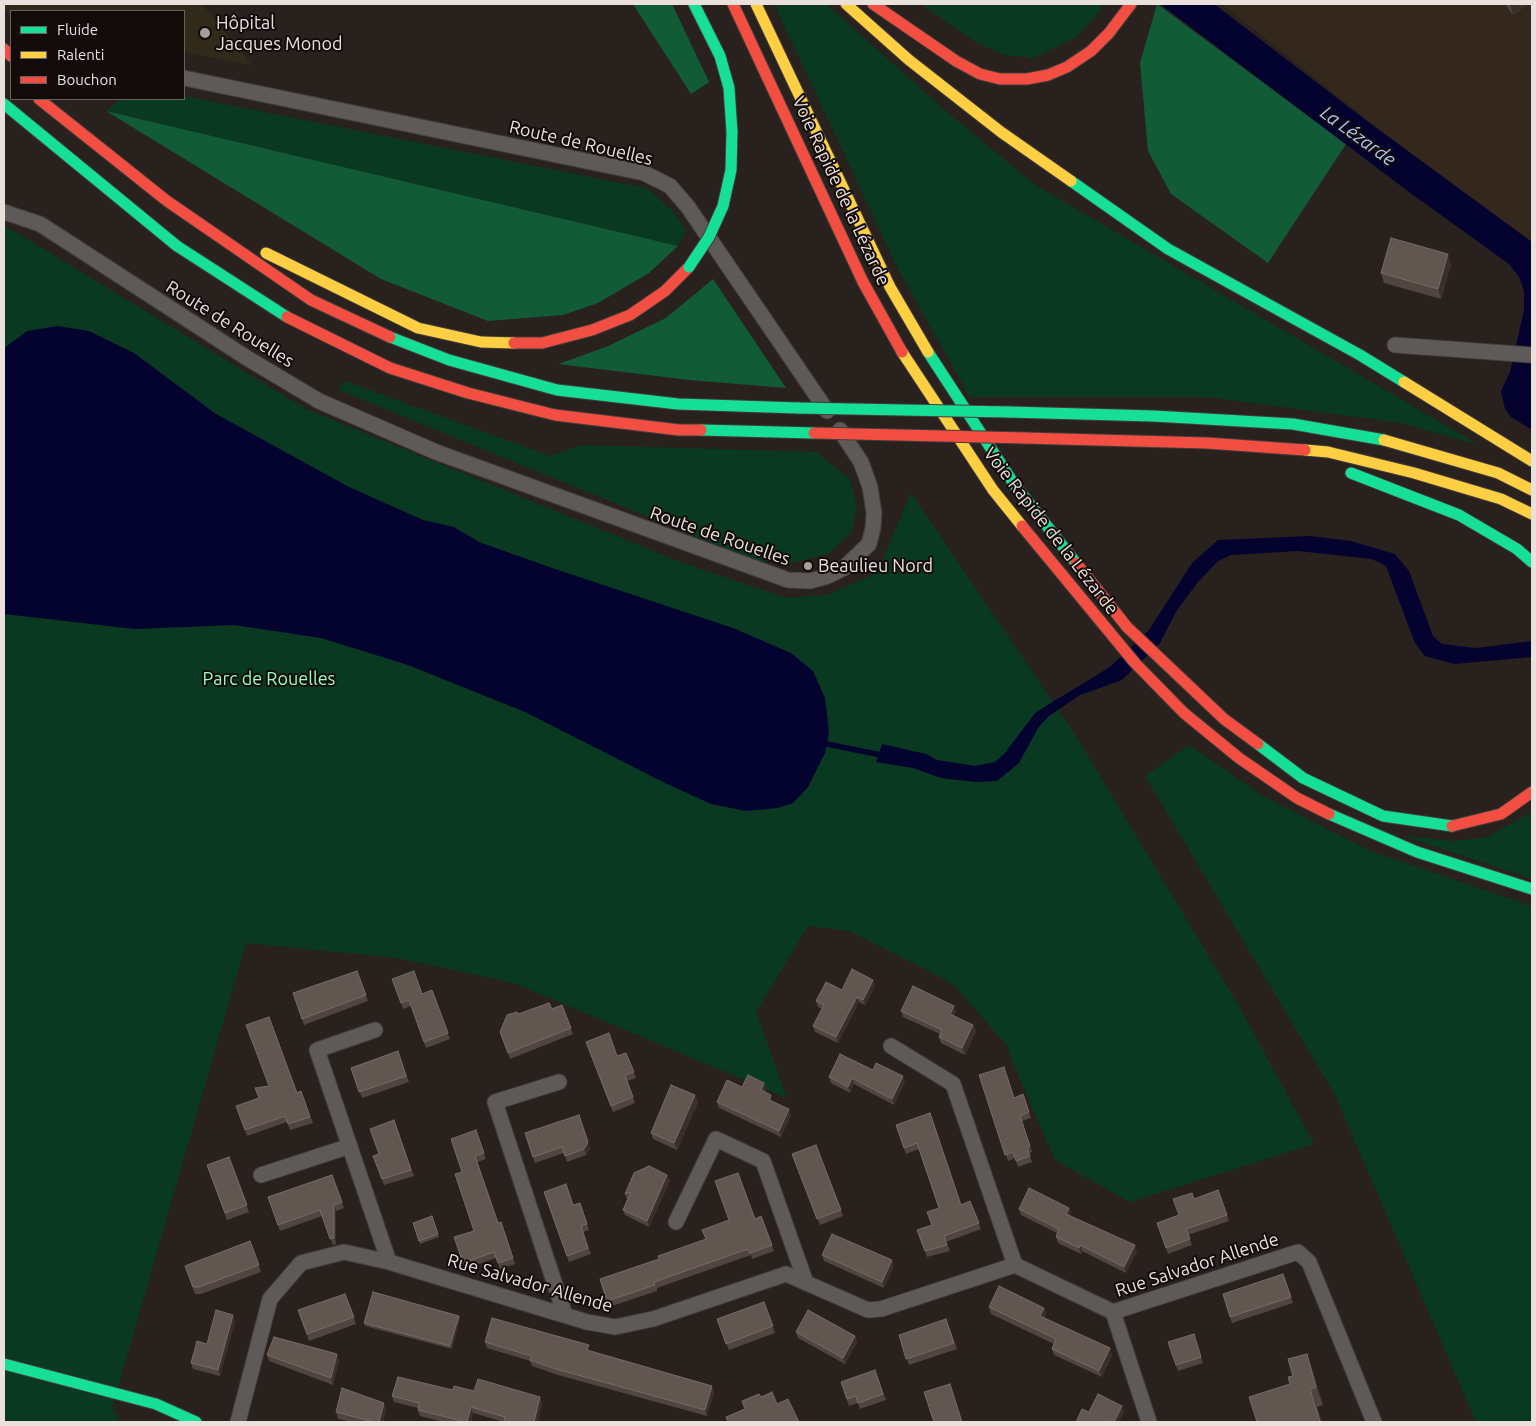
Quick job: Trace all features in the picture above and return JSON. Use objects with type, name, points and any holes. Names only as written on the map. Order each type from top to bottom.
[{"type":"main road","points":[[184,212],[418,328],[481,342],[542,343],[592,330],[630,315],[664,290],[689,267],[709,237],[723,206],[732,161],[729,88],[720,56],[694,4]]},
{"type":"main road","name":"Voie Rapide de la Lézarde","points":[[733,4],[863,282],[914,372],[993,490],[1084,604],[1135,663],[1184,712],[1239,758],[1297,798],[1350,824],[1417,852],[1532,890]]},
{"type":"main road","name":"Voie Rapide de la Lézarde","points":[[756,4],[890,287],[934,363],[1014,484],[1127,627],[1224,719],[1303,778],[1383,816],[1450,826],[1501,814],[1532,792]]},
{"type":"main road","points":[[846,4],[909,60],[1000,132],[1168,249],[1360,355],[1532,461]]},
{"type":"main road","points":[[873,4],[956,61],[980,74],[1000,79],[1027,79],[1048,75],[1067,67],[1090,51],[1109,33],[1131,4]]},
{"type":"main road","points":[[40,100],[167,201],[311,300],[384,335],[449,360],[557,390],[678,404],[1153,416],[1293,424],[1384,440],[1498,473],[1532,490]]},
{"type":"main road","points":[[4,104],[110,193],[177,246],[294,321],[390,368],[468,394],[555,415],[679,430],[1207,444],[1328,452],[1414,472],[1501,499],[1532,514]]},
{"type":"main road","points":[[75,112],[167,201]]},
{"type":"main road","points":[[1207,444],[1291,461]]},
{"type":"main road","points":[[1338,470],[1356,474],[1459,515],[1517,549],[1532,562]]},
{"type":"main road","points":[[4,1364],[156,1404],[196,1422]]},
{"type":"street","name":"Route de Rouelles","points":[[4,212],[40,224],[239,353],[319,401],[436,452],[788,580],[810,581],[828,576],[844,568],[869,544],[874,513],[870,487],[861,462],[688,207],[670,186],[644,173],[185,78]]},
{"type":"street","points":[[1395,345],[1512,352],[1532,355]]},
{"type":"street","points":[[375,1030],[316,1050],[389,1262]]},
{"type":"street","points":[[891,1046],[953,1084],[1015,1265]]},
{"type":"street","points":[[559,1082],[496,1102],[565,1315]]},
{"type":"street","points":[[676,1222],[716,1140],[763,1161],[806,1283]]},
{"type":"street","points":[[261,1175],[350,1146]]},
{"type":"street","name":"Rue Salvador Allende","points":[[238,1422],[270,1299],[300,1263],[344,1252],[389,1262],[565,1315],[615,1327],[653,1319],[786,1274],[868,1310],[881,1309],[1015,1265],[1114,1312],[1298,1252],[1309,1262],[1374,1422]]},
{"type":"street","points":[[1114,1312],[1149,1422]]},
{"type":"shaded area","name":"Hôpital Jacques Monod","points":[[4,4],[202,4],[253,66],[185,52],[185,10],[10,10],[10,14],[4,8]]},
{"type":"shaded area","name":"La Lézarde","points":[[1222,4],[1532,4],[1532,251]]},
{"type":"green space","points":[[633,4],[672,4],[709,82],[691,94]]},
{"type":"green space","points":[[774,4],[826,4],[946,111],[1035,185],[1479,445],[1401,423],[1208,397],[970,397],[898,269]]},
{"type":"green space","points":[[921,4],[1103,4],[1099,12],[1076,37],[1034,58],[1005,55],[977,43]]},
{"type":"green space","points":[[1157,4],[1346,144],[1268,263],[1171,194],[1148,151],[1140,63]]},
{"type":"green space","points":[[185,96],[646,188],[672,210],[686,230],[678,246],[106,111],[120,100],[185,100]]},
{"type":"green space","points":[[106,111],[678,246],[649,273],[598,303],[563,315],[488,321],[381,279]]},
{"type":"green space","name":"Parc de Rouelles","points":[[4,225],[306,409],[680,562],[787,598],[827,595],[877,573],[911,493],[1076,736],[1240,1008],[1314,1144],[1130,1202],[1055,1160],[1012,1061],[1008,1047],[952,983],[849,931],[808,926],[756,1012],[787,1098],[514,983],[397,958],[246,943],[112,1408],[121,1422],[4,1422]]},
{"type":"green space","points":[[713,279],[786,388],[689,380],[558,364],[606,347],[666,318]]},
{"type":"green space","points":[[345,381],[550,456],[580,445],[816,452],[850,479],[857,507],[851,533],[828,554],[795,562],[756,561],[339,390]]},
{"type":"green space","points":[[1189,745],[1261,795],[1370,851],[1532,906],[1532,1422],[1476,1422],[1335,1095],[1145,776]]},
{"type":"green space","points":[[1532,812],[1532,879],[1404,836],[1455,841],[1487,837]]},
{"type":"water","points":[[1160,4],[1214,4],[1367,121],[1532,242],[1532,430],[1511,417],[1505,409],[1501,391],[1510,372],[1524,310],[1524,291],[1519,277],[1509,264],[1409,192]]},
{"type":"water","points":[[58,326],[89,331],[134,353],[216,414],[349,487],[423,520],[454,527],[479,542],[733,628],[791,653],[813,671],[825,698],[829,732],[825,753],[808,787],[793,803],[778,808],[746,811],[711,804],[665,783],[525,712],[408,665],[321,638],[234,625],[135,629],[4,614],[4,348],[27,331]]},
{"type":"water","points":[[1310,536],[1351,541],[1395,554],[1409,571],[1433,636],[1442,644],[1476,648],[1532,641],[1532,657],[1454,664],[1425,656],[1415,643],[1386,566],[1372,559],[1298,551],[1231,555],[1218,561],[1198,582],[1177,610],[1160,643],[1122,680],[1080,695],[1049,716],[1038,728],[1019,763],[997,781],[976,782],[941,778],[913,768],[876,762],[882,744],[926,754],[937,760],[975,766],[995,762],[1004,754],[1036,712],[1110,667],[1149,630],[1192,563],[1218,540]]},
{"type":"building","points":[[1391,238],[1448,254],[1438,289],[1381,273]]},
{"type":"building","points":[[852,969],[873,980],[863,1000],[857,997],[836,1037],[813,1026],[824,1005],[816,1001],[826,982],[842,990]]},
{"type":"building","points":[[357,971],[366,995],[302,1019],[293,993]]},
{"type":"building","points":[[414,971],[422,994],[432,990],[448,1033],[424,1042],[409,1000],[401,1003],[392,979]]},
{"type":"building","points":[[913,986],[954,1006],[950,1014],[973,1025],[962,1048],[939,1037],[942,1030],[901,1011]]},
{"type":"building","points":[[549,1003],[552,1009],[562,1005],[571,1028],[508,1053],[500,1032],[507,1015],[517,1012],[518,1014]]},
{"type":"building","points":[[269,1017],[297,1093],[301,1091],[310,1117],[288,1124],[285,1116],[245,1130],[236,1106],[259,1098],[255,1088],[269,1086],[246,1025]]},
{"type":"building","points":[[609,1033],[617,1056],[626,1053],[634,1072],[625,1075],[633,1097],[611,1106],[586,1042]]},
{"type":"building","points":[[398,1051],[406,1076],[359,1092],[351,1068]]},
{"type":"building","points":[[840,1054],[873,1070],[876,1063],[903,1076],[892,1099],[852,1078],[848,1087],[829,1077]]},
{"type":"building","points":[[1004,1067],[1014,1098],[1023,1094],[1029,1112],[1020,1116],[1030,1146],[1027,1148],[1030,1156],[1016,1161],[1013,1152],[1005,1155],[979,1075]]},
{"type":"building","points":[[748,1075],[764,1083],[761,1090],[771,1095],[769,1100],[789,1109],[779,1131],[717,1102],[727,1080],[742,1087]]},
{"type":"building","points":[[671,1085],[695,1095],[674,1143],[651,1133]]},
{"type":"building","points":[[930,1113],[961,1205],[970,1201],[979,1223],[944,1236],[947,1245],[925,1251],[917,1230],[932,1225],[927,1212],[939,1208],[917,1143],[904,1148],[896,1125]]},
{"type":"building","points":[[579,1115],[588,1142],[584,1149],[565,1156],[562,1147],[533,1157],[525,1133]]},
{"type":"building","points":[[394,1120],[411,1170],[382,1179],[373,1156],[379,1154],[370,1129]]},
{"type":"building","points":[[476,1130],[484,1153],[475,1156],[498,1223],[501,1222],[513,1258],[498,1263],[494,1252],[463,1263],[454,1237],[474,1231],[455,1174],[462,1172],[451,1139]]},
{"type":"building","points":[[816,1145],[841,1210],[817,1219],[792,1154]]},
{"type":"building","points":[[229,1157],[247,1205],[225,1213],[207,1165]]},
{"type":"building","points":[[649,1166],[667,1175],[647,1221],[623,1210],[631,1192],[625,1194],[634,1173]]},
{"type":"building","points":[[738,1173],[755,1219],[761,1216],[772,1245],[750,1253],[748,1249],[654,1282],[655,1285],[607,1301],[600,1279],[659,1259],[658,1256],[706,1239],[702,1230],[729,1220],[715,1181]]},
{"type":"building","points":[[332,1175],[342,1202],[334,1205],[334,1238],[330,1239],[320,1210],[278,1225],[268,1197]]},
{"type":"building","points":[[566,1184],[573,1205],[580,1203],[587,1224],[581,1226],[588,1248],[567,1256],[544,1192]]},
{"type":"building","points":[[1029,1188],[1069,1208],[1066,1214],[1135,1245],[1124,1267],[1080,1245],[1079,1248],[1056,1237],[1059,1229],[1019,1209]]},
{"type":"building","points":[[1218,1190],[1227,1215],[1186,1229],[1190,1239],[1166,1248],[1157,1223],[1179,1215],[1173,1199],[1192,1193],[1194,1199]]},
{"type":"building","points":[[432,1216],[438,1234],[419,1241],[413,1223]]},
{"type":"building","points":[[832,1234],[892,1260],[882,1282],[822,1255]]},
{"type":"building","points":[[250,1241],[259,1265],[199,1287],[193,1287],[185,1266]]},
{"type":"building","points":[[1283,1274],[1291,1297],[1230,1317],[1223,1294]]},
{"type":"building","points":[[999,1286],[1044,1308],[1040,1316],[1110,1348],[1099,1371],[1052,1349],[1056,1339],[989,1307]]},
{"type":"building","points":[[373,1292],[459,1316],[450,1346],[364,1323]]},
{"type":"building","points":[[345,1294],[354,1317],[307,1334],[298,1310]]},
{"type":"building","points":[[764,1302],[773,1326],[726,1344],[717,1319]]},
{"type":"building","points":[[216,1310],[233,1315],[218,1370],[191,1363],[197,1341],[207,1344]]},
{"type":"building","points":[[808,1310],[855,1336],[843,1358],[796,1332]]},
{"type":"building","points":[[492,1318],[589,1345],[587,1350],[712,1386],[705,1410],[556,1369],[530,1360],[531,1356],[485,1342]]},
{"type":"building","points":[[946,1319],[954,1343],[906,1359],[899,1335]]},
{"type":"building","points":[[1194,1334],[1201,1357],[1176,1365],[1168,1342]]},
{"type":"building","points":[[274,1337],[337,1354],[331,1378],[267,1355]]},
{"type":"building","points":[[1307,1354],[1316,1387],[1310,1389],[1320,1421],[1257,1422],[1249,1397],[1290,1384],[1288,1377],[1293,1376],[1288,1359]]},
{"type":"building","points":[[875,1370],[883,1394],[858,1403],[856,1396],[847,1399],[841,1382]]},
{"type":"building","points":[[398,1377],[453,1390],[454,1386],[474,1391],[478,1379],[540,1397],[534,1422],[504,1422],[505,1417],[471,1407],[466,1422],[418,1410],[419,1403],[392,1396]]},
{"type":"building","points":[[950,1384],[962,1422],[934,1422],[924,1392]]},
{"type":"building","points":[[342,1388],[384,1403],[379,1422],[336,1412]]},
{"type":"building","points":[[772,1392],[777,1404],[788,1399],[799,1422],[728,1422],[726,1417],[745,1409],[742,1401],[759,1394],[761,1397]]},
{"type":"building","points":[[1098,1394],[1122,1406],[1114,1422],[1106,1420],[1104,1422],[1076,1422],[1082,1409],[1089,1412]]},
{"type":"waterway","points":[[827,744],[886,756]]},
{"type":"traffic: fast","points":[[694,4],[720,56],[729,88],[732,132]]},
{"type":"traffic: fast","points":[[4,104],[177,246],[287,317]]},
{"type":"traffic: fast","points":[[689,267],[709,237],[723,206],[731,170],[732,132]]},
{"type":"traffic: fast","points":[[1071,181],[1168,249],[1360,355],[1404,382]]},
{"type":"traffic: fast","points":[[390,337],[449,360],[557,390],[678,404],[798,408]]},
{"type":"traffic: fast","points":[[928,352],[1014,484],[1076,563]]},
{"type":"traffic: fast","points":[[798,408],[1009,412]]},
{"type":"traffic: fast","points":[[1009,412],[1153,416],[1293,424],[1384,440]]},
{"type":"traffic: fast","points":[[701,430],[814,433]]},
{"type":"traffic: fast","points":[[1351,473],[1459,515],[1517,549],[1532,562]]},
{"type":"traffic: fast","points":[[1258,744],[1303,778],[1383,816],[1452,826]]},
{"type":"traffic: fast","points":[[1329,814],[1417,852],[1532,889]]},
{"type":"traffic: fast","points":[[4,1364],[156,1404],[196,1422]]},
{"type":"traffic: slow","points":[[756,4],[890,287],[928,352]]},
{"type":"traffic: slow","points":[[846,4],[909,60],[1001,132],[1071,181]]},
{"type":"traffic: slow","points":[[266,253],[418,328],[481,342],[514,343]]},
{"type":"traffic: slow","points":[[902,352],[993,490],[1022,526]]},
{"type":"traffic: slow","points":[[1404,382],[1532,461]]},
{"type":"traffic: slow","points":[[1384,440],[1498,473],[1532,490]]},
{"type":"traffic: slow","points":[[1305,450],[1328,452],[1414,473],[1501,499],[1532,514]]},
{"type":"traffic: jam","points":[[733,4],[863,282],[902,352]]},
{"type":"traffic: jam","points":[[873,4],[956,61],[980,74],[1000,79],[1027,79],[1048,75],[1067,67],[1091,51],[1109,33],[1131,4]]},
{"type":"traffic: jam","points":[[4,49],[10,55]]},
{"type":"traffic: jam","points":[[40,100],[167,201],[311,300],[390,337]]},
{"type":"traffic: jam","points":[[514,343],[542,343],[592,330],[630,315],[665,291],[689,267]]},
{"type":"traffic: jam","points":[[287,317],[390,368],[468,393],[555,415],[679,430],[701,430]]},
{"type":"traffic: jam","points":[[814,433],[1025,438]]},
{"type":"traffic: jam","points":[[1025,438],[1207,443],[1305,450]]},
{"type":"traffic: jam","points":[[1022,526],[1135,663],[1184,713],[1239,758],[1297,798],[1329,814]]},
{"type":"traffic: jam","points":[[1076,563],[1127,627],[1224,719],[1258,744]]},
{"type":"traffic: jam","points":[[1452,826],[1501,814],[1532,792]]},
{"type":"place","name":"Hôpital Jacques Monod","points":[[205,33]]},
{"type":"place","name":"Beaulieu Nord","points":[[808,566]]}]
